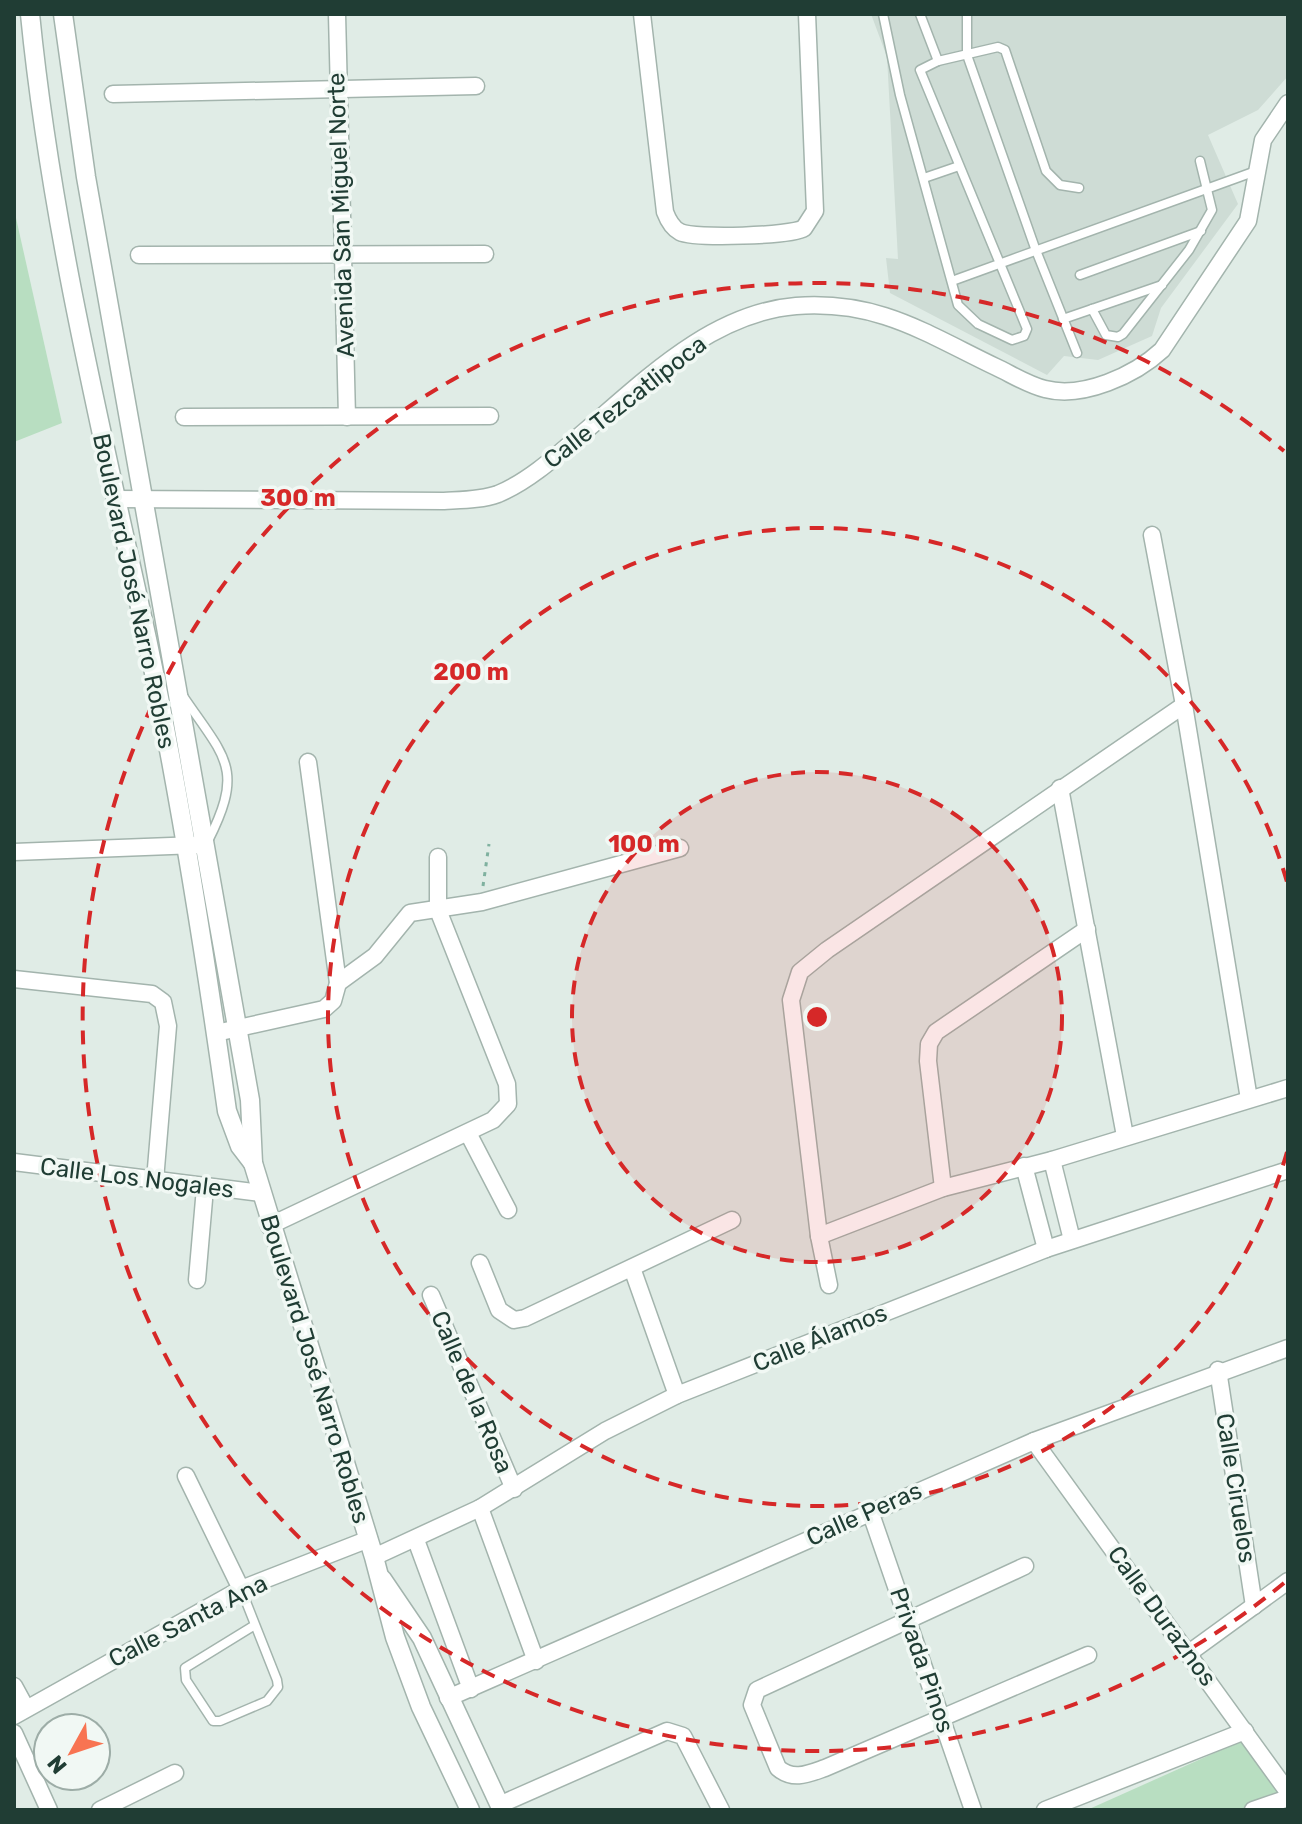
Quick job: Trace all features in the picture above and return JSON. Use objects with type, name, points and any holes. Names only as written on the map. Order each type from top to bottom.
[{"type":"street","name":"Boulevard José Narro Robles","points":[[30,14],[39,102],[54,193],[115,499],[160,703],[227,1111],[240,1146],[253,1163]]},
{"type":"street","name":"Boulevard José Narro Robles","points":[[63,14],[86,177],[250,1100],[253,1163],[269,1226],[374,1557],[386,1608],[421,1707],[470,1810]]},
{"type":"street","name":"Avenida San Miguel Norte","points":[[337,14],[347,417]]},
{"type":"street","points":[[642,14],[667,218],[677,230],[687,234],[783,235],[804,228],[815,211],[807,14]]},
{"type":"street","points":[[113,94],[476,86]]},
{"type":"street","name":"Calle Tezcatlipoca","points":[[115,499],[444,501],[495,495],[522,482],[682,351],[736,323],[793,306],[852,305],[889,316],[1045,389],[1080,389],[1109,381],[1149,363],[1176,334],[1248,221],[1265,134],[1288,103]]},
{"type":"street","points":[[139,255],[485,254]]},
{"type":"street","points":[[184,417],[490,416]]},
{"type":"street","points":[[1152,535],[1184,705],[1249,1099]]},
{"type":"street","points":[[829,1285],[819,1236],[791,1000],[794,982],[807,964],[1184,705]]},
{"type":"street","points":[[216,1033],[324,1009],[333,1001],[338,983],[308,762]]},
{"type":"street","points":[[1060,788],[1125,1136]]},
{"type":"street","points":[[14,852],[206,843]]},
{"type":"street","points":[[338,983],[375,956],[410,913],[482,902],[680,848]]},
{"type":"street","points":[[269,1226],[468,1133],[493,1120],[508,1104],[507,1084],[438,910],[438,857]]},
{"type":"street","points":[[943,1188],[928,1061],[929,1044],[936,1032],[1087,929]]},
{"type":"street","points":[[14,979],[152,994],[163,1002],[168,1026],[155,1180]]},
{"type":"street","points":[[819,1236],[943,1188],[1052,1160],[1288,1088]]},
{"type":"street","points":[[468,1133],[508,1210]]},
{"type":"street","points":[[1052,1160],[1072,1240]]},
{"type":"street","name":"Calle Los Nogales","points":[[14,1162],[261,1193]]},
{"type":"street","points":[[1024,1166],[1046,1249]]},
{"type":"street","name":"Calle Álamos","points":[[374,1557],[480,1508],[605,1431],[677,1395],[1046,1249],[1288,1170]]},
{"type":"street","points":[[197,1280],[205,1188]]},
{"type":"street","points":[[480,1263],[499,1310],[514,1320],[525,1318],[732,1220]]},
{"type":"street","points":[[632,1268],[677,1395]]},
{"type":"street","name":"Calle de la Rosa","points":[[431,1295],[514,1489]]},
{"type":"street","name":"Calle Peras","points":[[448,1698],[1034,1441],[1218,1370],[1288,1348]]},
{"type":"street","name":"Calle Ciruelos","points":[[1218,1370],[1254,1606]]},
{"type":"street","name":"Calle Duraznos","points":[[1034,1441],[1288,1795]]},
{"type":"street","points":[[186,1476],[241,1589]]},
{"type":"street","points":[[480,1508],[536,1661]]},
{"type":"street","name":"Privada Pinos","points":[[870,1511],[973,1810]]},
{"type":"street","points":[[416,1540],[471,1689]]},
{"type":"street","name":"Boulevard José Narro Robles","points":[[374,1557],[422,1638],[500,1807]]},
{"type":"street","name":"Calle Santa Ana","points":[[20,1712],[241,1589],[374,1557]]},
{"type":"street","points":[[1025,1566],[757,1690],[752,1705],[778,1768],[786,1775],[809,1774],[943,1720],[1088,1655]]},
{"type":"street","points":[[1189,1653],[1288,1581]]},
{"type":"street","points":[[14,1686],[20,1712]]},
{"type":"street","points":[[500,1807],[667,1731],[683,1736],[688,1742],[721,1810]]},
{"type":"street","points":[[1045,1810],[1245,1731]]},
{"type":"street","points":[[14,1733],[49,1810]]},
{"type":"street","points":[[100,1810],[175,1773]]},
{"type":"street","points":[[1253,1810],[1288,1795]]},
{"type":"lane","points":[[883,14],[900,95],[958,305],[968,317],[1012,340],[1019,339],[1027,329],[921,75],[922,67],[998,47],[1005,50],[1046,171],[1060,185],[1079,188]]},
{"type":"lane","points":[[920,14],[938,61]]},
{"type":"lane","points":[[967,14],[967,55],[1035,248],[1077,353]]},
{"type":"lane","points":[[1092,309],[1101,330],[1118,337],[1129,329],[1163,285],[1202,231],[1212,210],[1209,187],[1200,161]]},
{"type":"lane","points":[[924,178],[959,166]]},
{"type":"lane","points":[[952,281],[1035,248],[1258,170]]},
{"type":"lane","points":[[1080,275],[1202,231]]},
{"type":"lane","points":[[1063,319],[1163,285]]},
{"type":"lane","points":[[178,688],[220,750],[227,769],[225,806],[206,843]]},
{"type":"lane","points":[[241,1589],[277,1680],[276,1692],[267,1701],[220,1721],[213,1721],[186,1680],[185,1668],[255,1625]]},
{"type":"path","points":[[482,902],[489,844]]},
{"type":"shaded area","points":[[871,14],[1288,14],[1288,76],[1258,110],[1208,135],[1238,204],[1161,308],[1152,336],[1098,360],[1064,356],[1047,375],[890,293],[886,258],[898,259],[887,57]]},
{"type":"green space","points":[[14,209],[62,423],[14,442]]},
{"type":"green space","points":[[1241,1741],[1283,1796],[1242,1810],[1087,1810]]}]
